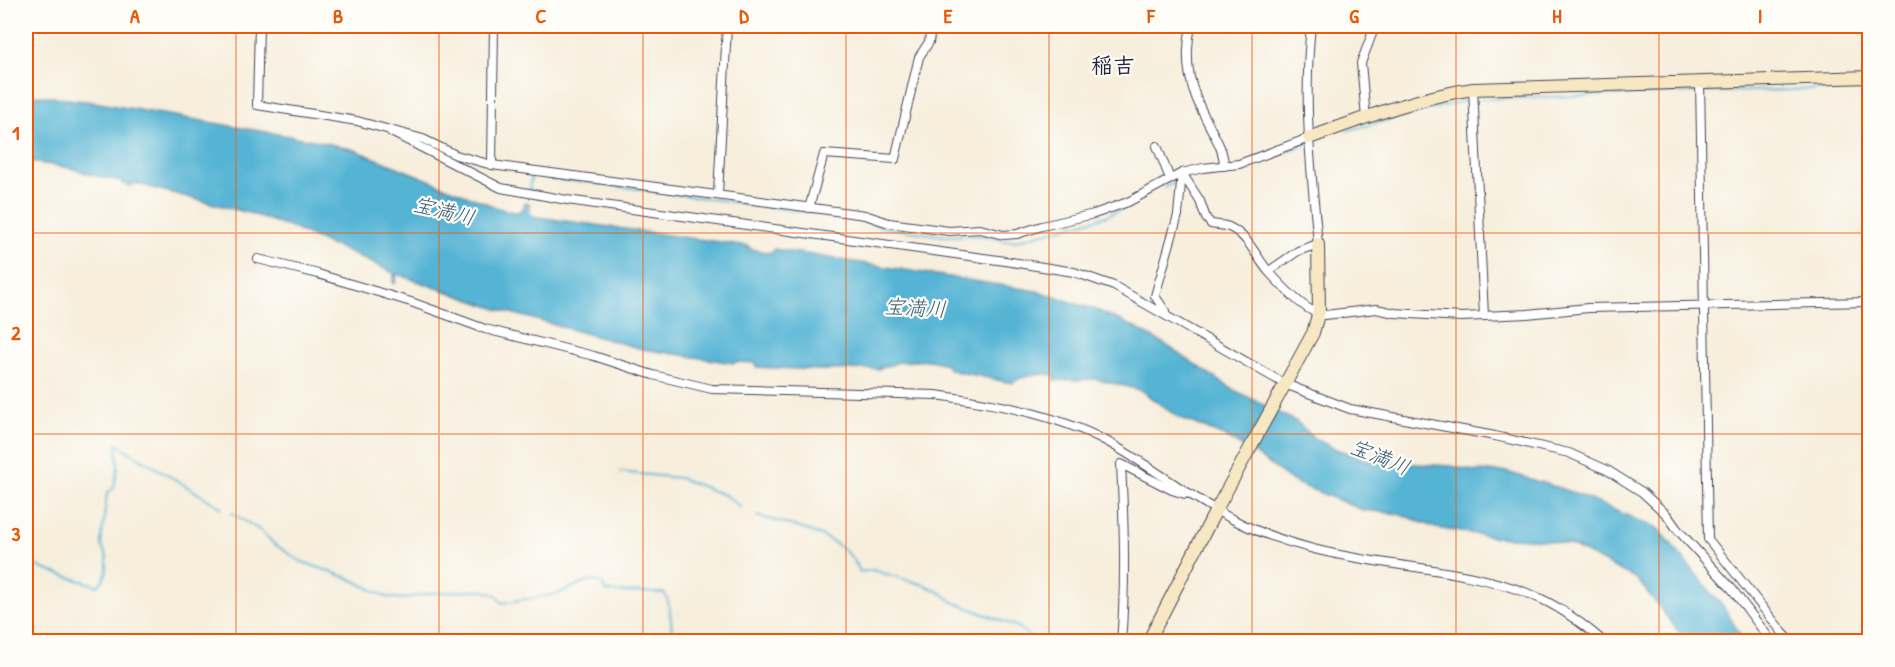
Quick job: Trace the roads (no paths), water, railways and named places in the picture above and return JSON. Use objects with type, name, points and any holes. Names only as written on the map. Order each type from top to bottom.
[{"type":"street","points":[[259,26],[257,105],[357,122],[423,139],[456,155],[492,165],[866,215],[889,223],[949,231],[980,229],[1003,235],[1017,234],[1094,214],[1128,202],[1182,173],[1239,165],[1366,118],[1455,91],[1473,88],[1869,77]]},
{"type":"street","points":[[492,165],[494,26]]},
{"type":"street","points":[[718,194],[727,26]]},
{"type":"street","points":[[809,208],[824,154],[895,159],[919,57],[929,42],[931,26]]},
{"type":"street","points":[[1191,26],[1186,55],[1189,75],[1194,94],[1224,154],[1224,166]]},
{"type":"street","points":[[1148,642],[1218,507],[1313,333],[1319,311],[1320,279],[1306,82],[1311,26]]},
{"type":"street","points":[[1366,118],[1361,63],[1375,26]]},
{"type":"street","points":[[1700,81],[1708,539],[1792,642]]},
{"type":"street","points":[[1473,88],[1484,316]]},
{"type":"street","points":[[392,132],[489,183],[514,191],[1063,270],[1094,277],[1167,314],[1282,389],[1350,409],[1495,436],[1569,453],[1607,470],[1642,492],[1667,515],[1683,536],[1732,589],[1772,642]]},
{"type":"street","points":[[1157,146],[1170,179]]},
{"type":"street","points":[[1182,173],[1200,201],[1206,218],[1211,224],[1227,226],[1240,234],[1253,246],[1269,271],[1299,301],[1320,313],[1376,309],[1395,313],[1484,316],[1588,308],[1869,302]]},
{"type":"street","points":[[1167,314],[1155,296],[1178,215],[1182,173]]},
{"type":"street","points":[[1269,271],[1298,250],[1318,244]]},
{"type":"street","points":[[258,260],[318,274],[411,302],[485,329],[712,389],[936,395],[973,400],[1020,411],[1087,432],[1137,459],[1195,497]]},
{"type":"street","points":[[1133,296],[1155,296]]},
{"type":"street","points":[[1121,642],[1124,524],[1121,464],[1172,490],[1218,507],[1234,520],[1310,548],[1479,579],[1532,595],[1581,622],[1604,642]]},
{"type":"water","name":"宝満川","points":[[26,94],[93,102],[318,141],[355,150],[506,211],[521,211],[525,203],[530,204],[530,215],[537,217],[748,246],[750,249],[772,253],[774,249],[1037,291],[1096,310],[1132,326],[1166,345],[1232,389],[1297,422],[1315,439],[1338,450],[1375,462],[1452,466],[1473,471],[1507,472],[1572,492],[1659,529],[1724,608],[1744,641],[1686,641],[1637,579],[1572,546],[1546,540],[1495,537],[1436,528],[1400,514],[1363,510],[1296,483],[1246,448],[1178,417],[1140,390],[1096,379],[1054,381],[1056,376],[1046,374],[1027,377],[1012,383],[950,370],[946,364],[930,360],[899,362],[878,369],[820,370],[756,367],[756,363],[734,363],[642,349],[497,309],[397,274],[395,284],[393,283],[394,273],[290,227],[249,213],[134,183],[132,186],[122,184],[122,181],[71,168],[26,161]]},
{"type":"waterway","points":[[926,54],[933,44],[936,26]]},
{"type":"waterway","points":[[1706,92],[1870,88]]},
{"type":"waterway","points":[[1480,99],[1698,92]]},
{"type":"waterway","points":[[1345,131],[1468,100]]},
{"type":"waterway","points":[[1193,175],[1243,168],[1308,143]]},
{"type":"waterway","points":[[529,190],[532,174],[558,180],[858,219],[882,227],[944,236],[987,235],[1004,241],[1014,241],[1104,217],[1128,206]]},
{"type":"waterway","points":[[1165,187],[1177,181]]},
{"type":"waterway","points":[[26,561],[46,570],[98,586],[103,580],[107,571],[107,558],[101,544],[107,493],[114,488],[118,467],[117,444],[222,508]]},
{"type":"waterway","points":[[620,472],[679,478],[727,496],[741,508]]},
{"type":"waterway","points":[[232,513],[261,531],[274,544],[300,561],[351,579],[386,597],[402,599],[431,593],[484,591],[497,595],[502,603],[557,594],[588,581],[596,581],[603,585],[605,591],[664,593],[667,597],[674,642]]},
{"type":"waterway","points":[[757,516],[801,528],[830,540],[853,559],[860,572],[872,570],[925,585],[953,602],[1018,627],[1036,642]]},
{"type":"district","name":"稲吉","points":[[1113,65]]}]
